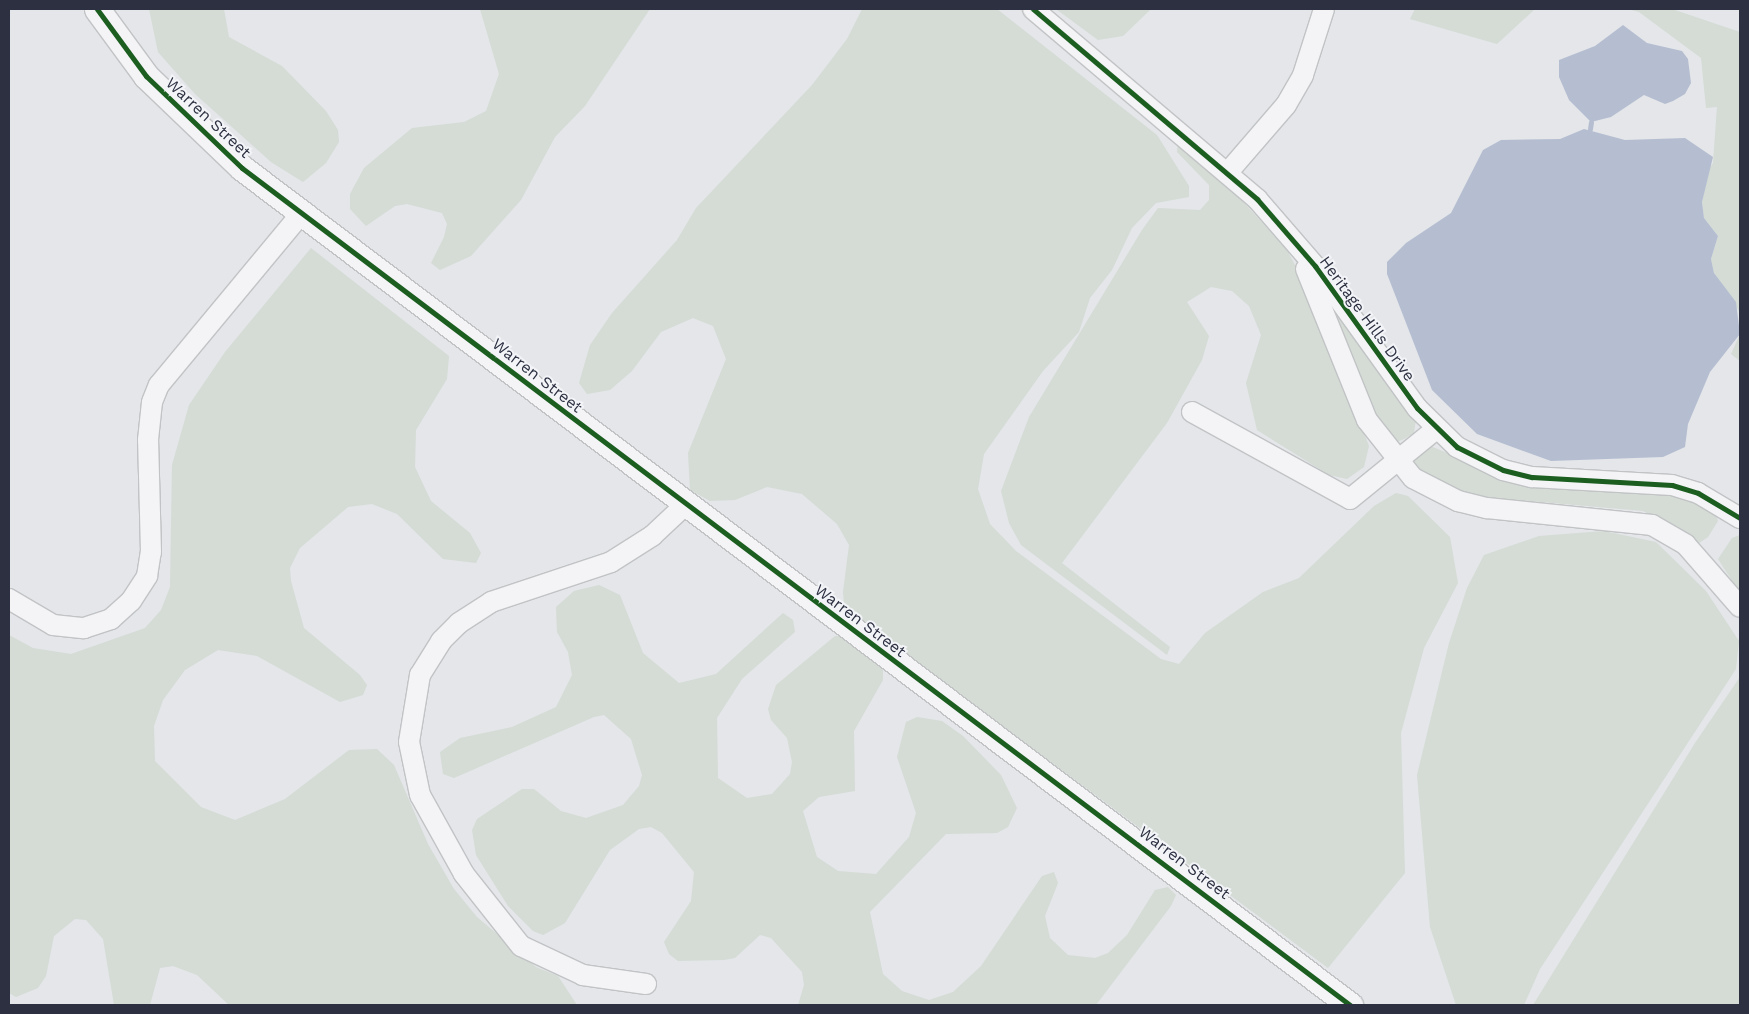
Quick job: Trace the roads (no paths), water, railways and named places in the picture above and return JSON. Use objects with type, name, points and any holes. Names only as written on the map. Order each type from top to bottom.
[{"type":"street","name":"Warren Street","points":[[97,9],[176,109],[302,213],[685,505],[1350,1005]]},
{"type":"street","name":"Heritage Hills Drive","points":[[1033,9],[1229,171],[1285,229],[1436,429],[1457,447],[1503,470],[1562,481],[1672,485],[1698,493],[1740,518]]},
{"type":"street","points":[[1229,171],[1286,105],[1303,75],[1324,9]]},
{"type":"street","points":[[9,600],[53,625],[84,628],[111,619],[131,602],[147,576],[151,552],[148,440],[152,402],[159,385],[302,213]]},
{"type":"street","name":"Heritage Hills Drive","points":[[1285,229],[1311,280],[1367,420],[1396,461],[1419,482],[1458,501],[1518,513],[1612,517],[1652,525],[1692,550],[1740,606]]},
{"type":"street","points":[[1192,412],[1350,499],[1436,429]]},
{"type":"street","points":[[646,984],[583,975],[548,962],[521,946],[498,921],[464,874],[420,795],[409,742],[410,723],[420,675],[441,640],[459,623],[491,602],[611,562],[652,536],[685,505]]},
{"type":"water","points":[[1623,25],[1647,43],[1682,51],[1688,59],[1691,83],[1685,94],[1673,101],[1665,104],[1644,95],[1611,117],[1591,122],[1569,100],[1559,77],[1559,60],[1595,46]]},
{"type":"water","points":[[1584,129],[1625,140],[1685,138],[1713,157],[1702,202],[1704,218],[1718,236],[1711,259],[1714,273],[1736,302],[1740,334],[1710,372],[1688,424],[1685,447],[1663,457],[1551,461],[1477,434],[1432,390],[1387,274],[1387,262],[1406,243],[1451,213],[1483,150],[1501,140],[1560,139]]},
{"type":"waterway","points":[[1590,129],[1591,122]]}]
